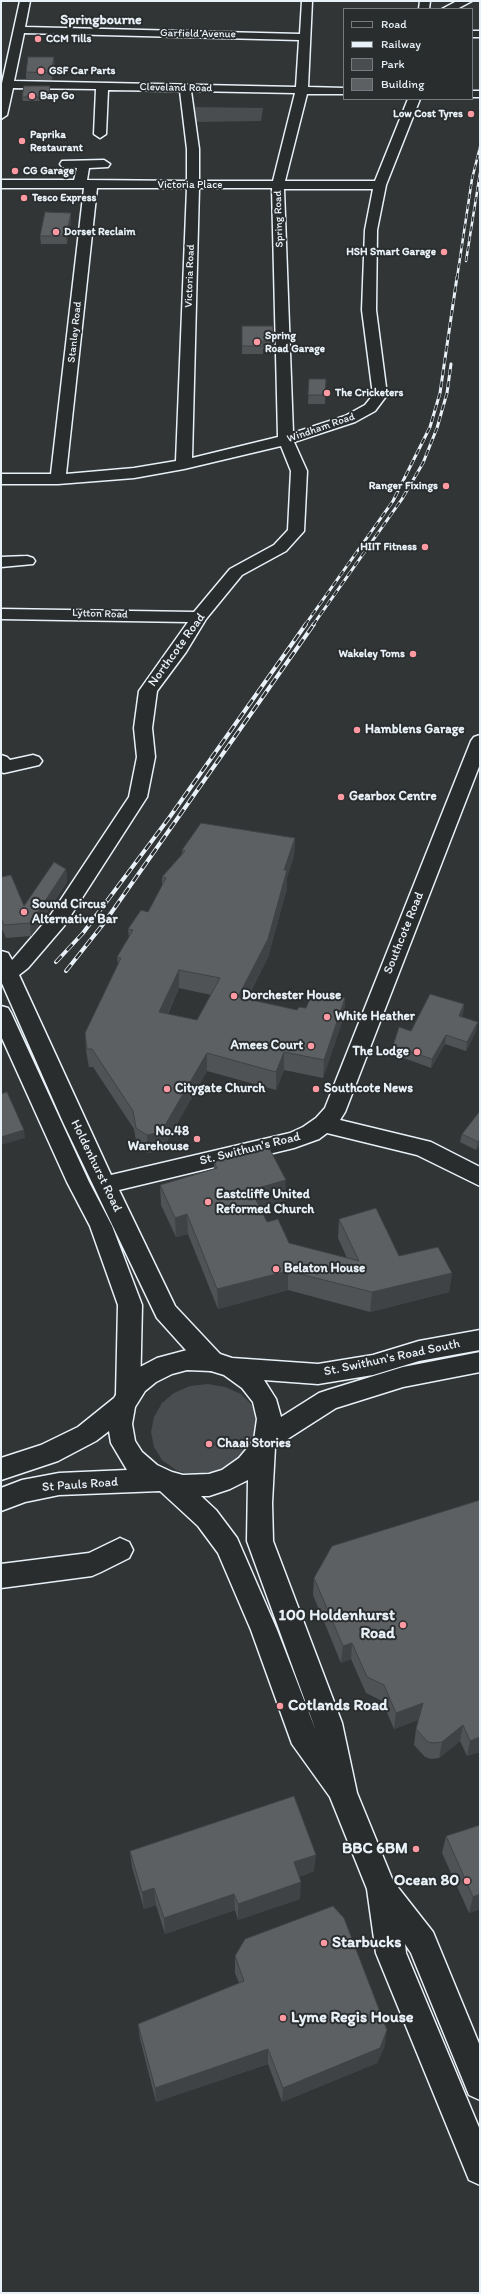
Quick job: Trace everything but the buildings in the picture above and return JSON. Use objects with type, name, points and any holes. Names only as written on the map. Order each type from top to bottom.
[{"type":"street","points":[[1,115],[25,1]]},
{"type":"street","name":"Spring Road","points":[[286,440],[278,185],[302,90],[307,1]]},
{"type":"street","points":[[450,8],[467,1]]},
{"type":"street","name":"Garfield Avenue","points":[[19,30],[305,37]]},
{"type":"street","points":[[1,42],[17,42]]},
{"type":"street","name":"Cleveland Road","points":[[8,84],[343,91]]},
{"type":"street","points":[[100,134],[102,86]]},
{"type":"street","name":"Victoria Road","points":[[184,464],[194,185],[193,149],[185,88]]},
{"type":"street","name":"Windham Road","points":[[1,479],[58,479],[134,473],[184,464],[286,440],[361,413],[376,402],[380,395],[376,375],[369,310],[371,230],[380,185],[414,100]]},
{"type":"street","points":[[66,164],[104,164]]},
{"type":"street","name":"Stanley Road","points":[[58,479],[85,184],[84,164]]},
{"type":"street","name":"Victoria Place","points":[[1,184],[380,185]]},
{"type":"street","name":"Northcote Road","points":[[11,969],[57,921],[138,797],[146,757],[143,728],[148,690],[177,652],[199,617],[236,572],[280,548],[296,531],[299,471],[286,440]]},
{"type":"street","points":[[1,562],[27,561]]},
{"type":"street","name":"Lytton Road","points":[[1,614],[36,613],[199,617]]},
{"type":"street","name":"Southcote Road","points":[[324,1124],[334,1112],[480,741]]},
{"type":"street","points":[[1,761],[4,767],[33,761]]},
{"type":"street","name":"Holdenhurst Road","points":[[11,969],[74,1122],[165,1310],[222,1364]]},
{"type":"street","name":"Holdenhurst Road","points":[[1,1013],[78,1182],[101,1226],[130,1305],[131,1317],[125,1400]]},
{"type":"street","points":[[324,1124],[423,1148],[480,1177]]},
{"type":"street","name":"St. Swithun's Road","points":[[104,1184],[294,1140],[311,1133],[324,1124]]},
{"type":"street","name":"St. Swithun's Road South","points":[[222,1364],[318,1374],[373,1365],[419,1352],[480,1340]]},
{"type":"street","points":[[1,1469],[49,1454],[87,1434],[125,1400],[147,1375],[166,1365],[187,1360],[222,1364],[251,1381],[264,1399],[269,1419],[264,1445],[259,1503],[260,1541],[328,1723],[343,1793],[382,1889],[392,1953],[480,2169]]},
{"type":"street","name":"St. Swithun's Road South","points":[[264,1445],[328,1400],[403,1377],[480,1362]]},
{"type":"street","points":[[125,1400],[120,1424],[123,1443],[133,1460],[148,1473],[165,1481],[183,1486],[209,1485],[230,1478],[248,1466],[264,1445]]},
{"type":"street","points":[[165,1481],[206,1518],[228,1546],[264,1630],[302,1735],[343,1793]]},
{"type":"street","name":"St Pauls Road","points":[[1,1500],[22,1491],[59,1484],[165,1481]]},
{"type":"street","points":[[2,1570],[92,1564],[120,1550]]},
{"type":"street","points":[[382,1889],[422,1943],[480,2084]]},
{"type":"green space","points":[[194,107],[263,108],[261,121],[197,122]]},
{"type":"green space","points":[[208,1384],[225,1387],[241,1394],[253,1406],[259,1420],[260,1435],[229,1473],[192,1476],[176,1470],[162,1460],[154,1447],[151,1432],[154,1417],[162,1403],[174,1393],[190,1386]]},
{"type":"railway","points":[[457,278],[472,179],[480,147]]},
{"type":"railway","points":[[466,261],[480,173]]},
{"type":"railway","points":[[305,625],[393,501],[430,427],[440,393],[457,277]]},
{"type":"railway","points":[[313,625],[402,499],[423,463],[437,428],[447,393],[451,364]]},
{"type":"railway","points":[[56,962],[83,933],[169,818],[306,624]]},
{"type":"railway","points":[[66,971],[104,923],[314,624]]},
{"type":"place","name":"CCM Tills","points":[[38,39]]},
{"type":"place","name":"GSF Car Parts","points":[[41,71]]},
{"type":"place","name":"Bap Go","points":[[32,96]]},
{"type":"place","name":"Low Cost Tyres","points":[[471,114]]},
{"type":"place","name":"Paprika Restaurant","points":[[22,141]]},
{"type":"place","name":"CG Garage","points":[[15,171]]},
{"type":"place","name":"Tesco Express","points":[[24,198]]},
{"type":"place","name":"Dorset Reclaim","points":[[56,232]]},
{"type":"place","name":"HSH Smart Garage","points":[[444,252]]},
{"type":"place","name":"Spring Road Garage","points":[[257,342]]},
{"type":"place","name":"The Cricketers","points":[[327,393]]},
{"type":"place","name":"Ranger Fixings","points":[[446,486]]},
{"type":"place","name":"HIIT Fitness","points":[[425,547]]},
{"type":"place","name":"Wakeley Toms","points":[[413,654]]},
{"type":"place","name":"Hamblens Garage","points":[[357,730]]},
{"type":"place","name":"Gearbox Centre","points":[[341,797]]},
{"type":"place","name":"Sound Circus Alternative Bar","points":[[24,912]]},
{"type":"place","name":"Dorchester House","points":[[234,996]]},
{"type":"place","name":"White Heather","points":[[327,1017]]},
{"type":"place","name":"Amees Court","points":[[311,1046]]},
{"type":"place","name":"The Lodge","points":[[417,1052]]},
{"type":"place","name":"Citygate Church","points":[[167,1089]]},
{"type":"place","name":"Southcote News","points":[[316,1089]]},
{"type":"place","name":"No.48 Warehouse","points":[[197,1139]]},
{"type":"place","name":"Eastcliffe United Reformed Church","points":[[208,1202]]},
{"type":"place","name":"Belaton House","points":[[276,1269]]},
{"type":"place","name":"Chaai Stories","points":[[209,1444]]},
{"type":"place","name":"100 Holdenhurst Road","points":[[403,1625]]},
{"type":"place","name":"Cotlands Road","points":[[280,1706]]},
{"type":"place","name":"BBC 6BM","points":[[416,1849]]},
{"type":"place","name":"Ocean 80","points":[[467,1881]]},
{"type":"place","name":"Starbucks","points":[[324,1943]]},
{"type":"place","name":"Lyme Regis House","points":[[283,2018]]},
{"type":"district","name":"Springbourne","points":[[101,20]]}]
